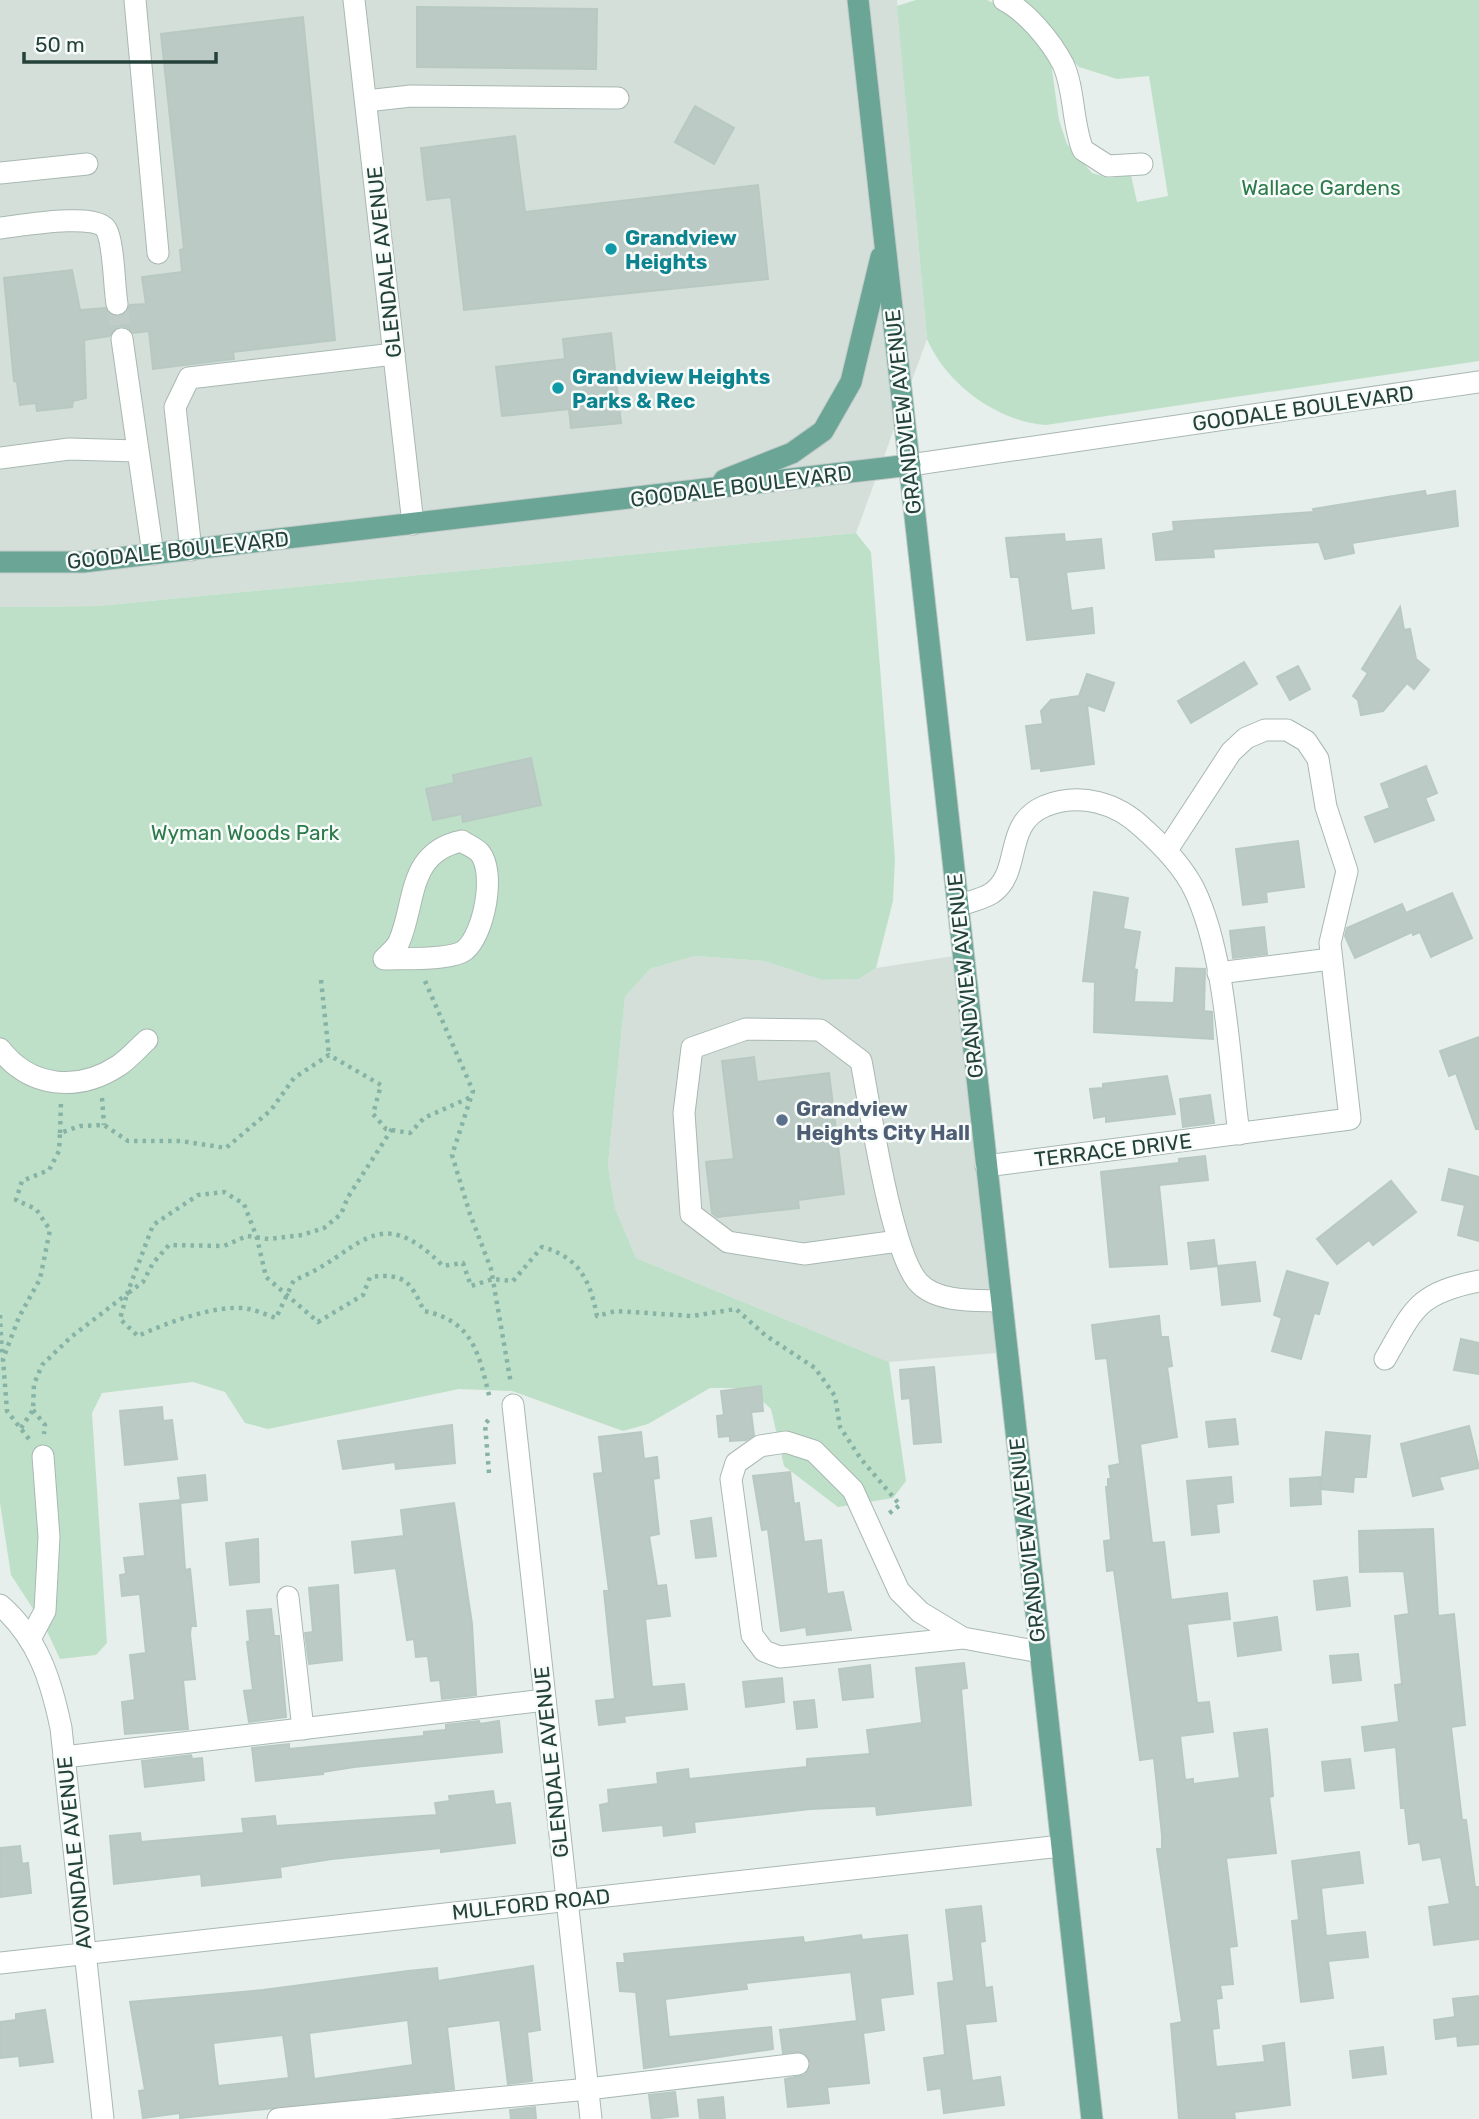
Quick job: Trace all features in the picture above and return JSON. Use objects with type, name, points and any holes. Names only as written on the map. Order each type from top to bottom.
[{"type":"main road","name":"GRANDVIEW AVENUE","points":[[858,0],[1092,2119]]},
{"type":"main road","points":[[677,494],[767,464],[792,453],[823,430],[851,382],[884,248]]},
{"type":"main road","name":"GOODALE BOULEVARD","points":[[0,562],[83,562],[910,465]]},
{"type":"street","points":[[135,0],[158,253]]},
{"type":"street","name":"GLENDALE AVENUE","points":[[354,0],[413,524]]},
{"type":"street","points":[[1004,0],[1016,7],[1036,27],[1063,65],[1083,150],[1108,166],[1142,164]]},
{"type":"street","points":[[366,101],[411,96],[618,98]]},
{"type":"street","points":[[0,173],[87,164]]},
{"type":"street","points":[[0,228],[83,220],[99,222],[108,231],[117,304]]},
{"type":"street","points":[[122,339],[153,554]]},
{"type":"street","points":[[191,550],[175,407],[189,378],[394,354]]},
{"type":"street","name":"GOODALE BOULEVARD","points":[[910,465],[1479,382]]},
{"type":"street","points":[[0,458],[69,449],[137,451]]},
{"type":"street","name":"TERRACE DRIVE","points":[[986,1166],[1350,1119],[1330,943],[1347,872],[1326,807],[1318,759],[1306,741],[1287,730],[1265,730],[1247,738],[1231,752],[1167,850]]},
{"type":"street","points":[[958,906],[992,893],[1004,880],[1024,821],[1046,806],[1082,799],[1108,804],[1130,815],[1167,850],[1193,887],[1213,941],[1239,1134]]},
{"type":"street","points":[[462,841],[480,852],[488,869],[487,898],[476,935],[464,950],[446,956],[416,957],[384,959],[398,944],[418,874],[433,853],[447,844],[462,841]]},
{"type":"street","points":[[1218,973],[1331,959]]},
{"type":"street","points":[[898,1241],[804,1254],[728,1242],[691,1214],[684,1113],[692,1048],[746,1029],[820,1030],[861,1060],[898,1241],[919,1283],[947,1298],[1001,1301]]},
{"type":"street","points":[[0,1049],[33,1076],[45,1082],[75,1084],[118,1066],[147,1040]]},
{"type":"street","points":[[1385,1359],[1421,1301],[1446,1287],[1479,1281]]},
{"type":"street","name":"GLENDALE AVENUE","points":[[506,1400],[545,1700],[591,2119]]},
{"type":"street","points":[[964,1638],[920,1612],[899,1591],[853,1490],[814,1451],[786,1442],[760,1446],[736,1463],[731,1479],[752,1635],[764,1651],[780,1657],[964,1638],[1040,1652]]},
{"type":"street","points":[[30,1639],[45,1611],[49,1537],[43,1456]]},
{"type":"street","points":[[288,1597],[303,1729]]},
{"type":"street","name":"AVONDALE AVENUE","points":[[0,1605],[21,1623],[52,1685],[64,1757],[103,2119]]},
{"type":"street","points":[[64,1757],[545,1700]]},
{"type":"street","name":"MULFORD ROAD","points":[[0,1963],[1062,1846]]},
{"type":"street","points":[[278,2119],[588,2089],[799,2064]]},
{"type":"path","points":[[416,957],[473,1091],[452,1155],[493,1279],[506,1400]]},
{"type":"path","points":[[321,981],[328,1055]]},
{"type":"path","points":[[328,1055],[380,1085],[373,1114],[386,1129],[410,1133],[424,1118],[471,1097]]},
{"type":"path","points":[[3,1359],[19,1317],[40,1279],[50,1230],[36,1209],[16,1200],[22,1181],[49,1170],[59,1151],[60,1133],[80,1126],[104,1125],[128,1141],[181,1141],[226,1148],[271,1110],[294,1079],[328,1055]]},
{"type":"path","points":[[21,1428],[33,1410],[34,1384],[42,1365],[71,1337],[143,1282],[153,1263],[169,1245],[200,1248],[224,1246],[247,1236],[257,1238],[302,1235],[324,1228],[341,1214],[348,1197],[392,1129]]},
{"type":"path","points":[[506,1400],[464,1330],[444,1316],[424,1311],[411,1285],[392,1275],[370,1277],[363,1295],[318,1322],[286,1296],[266,1277],[257,1238],[244,1204],[224,1192],[198,1195],[153,1225],[120,1320],[138,1336],[171,1321],[199,1314],[247,1308],[275,1318],[286,1296],[294,1280],[320,1270],[353,1243],[376,1234],[398,1234],[423,1246],[443,1266],[463,1263],[471,1286],[493,1279],[513,1280],[541,1247],[562,1252],[585,1276],[597,1316],[616,1311],[692,1316],[736,1309],[765,1335],[815,1368],[835,1396],[840,1427],[861,1459],[900,1505]]},
{"type":"path","points":[[0,1315],[7,1411],[43,1456]]},
{"type":"shaded area","points":[[0,0],[897,0],[927,339],[856,533],[97,606],[0,607]]},
{"type":"shaded area","points":[[967,954],[1009,1352],[889,1362],[636,1258],[615,1208],[608,1165],[625,997],[650,969],[695,956],[764,961],[822,980],[859,979],[876,968]]},
{"type":"green space","name":"Wallace Gardens","points":[[916,0],[987,0],[1010,11],[1035,34],[1051,63],[1059,120],[1067,144],[1092,173],[1109,178],[1131,175],[1137,202],[1168,196],[1149,76],[1117,79],[1079,67],[1013,0],[1479,0],[1479,361],[1046,425],[1010,417],[976,398],[947,371],[927,339],[897,6]]},
{"type":"green space","name":"Wyman Woods Park","points":[[856,533],[871,552],[895,859],[893,901],[876,968],[859,979],[822,980],[764,961],[695,956],[650,969],[625,997],[608,1165],[615,1208],[636,1258],[889,1362],[906,1481],[893,1498],[838,1507],[784,1466],[771,1409],[748,1388],[710,1388],[648,1424],[623,1431],[512,1391],[459,1389],[268,1429],[245,1423],[225,1392],[193,1382],[102,1393],[92,1413],[107,1643],[96,1655],[60,1659],[45,1627],[11,1575],[0,1503],[0,607],[97,606]]},
{"type":"building","points":[[417,7],[597,9],[596,69],[417,67]]},
{"type":"building","points":[[303,17],[335,340],[233,352],[234,359],[153,369],[149,331],[133,333],[127,327],[119,326],[109,336],[84,340],[86,398],[73,401],[72,407],[37,411],[36,403],[20,405],[17,382],[14,381],[4,278],[72,270],[80,310],[105,308],[111,316],[118,317],[125,314],[130,305],[146,304],[142,277],[182,272],[180,250],[184,249],[161,34]]},
{"type":"building","points":[[695,106],[734,128],[714,164],[675,142]]},
{"type":"building","name":"Grandview Heights","points":[[515,136],[525,212],[758,185],[768,279],[464,310],[451,197],[427,200],[421,148]]},
{"type":"building","name":"Grandview Heights Parks & Rec","points":[[611,333],[621,423],[571,428],[569,409],[502,416],[496,367],[565,359],[563,339]]},
{"type":"building","points":[[1425,491],[1426,496],[1455,491],[1458,526],[1352,543],[1354,553],[1325,559],[1319,542],[1213,549],[1214,557],[1156,560],[1153,534],[1174,531],[1173,522],[1314,512],[1313,509]]},
{"type":"building","points":[[1064,534],[1065,542],[1101,539],[1104,568],[1066,572],[1071,611],[1092,608],[1094,633],[1027,640],[1019,577],[1011,577],[1006,538]]},
{"type":"building","points":[[1400,607],[1404,630],[1410,629],[1416,659],[1429,670],[1414,689],[1407,683],[1383,711],[1361,715],[1358,700],[1353,696],[1368,673],[1362,669]]},
{"type":"building","points":[[1244,662],[1257,684],[1191,723],[1178,701]]},
{"type":"building","points":[[1298,666],[1310,689],[1290,700],[1277,677]]},
{"type":"building","points":[[1087,674],[1114,683],[1104,711],[1087,705],[1094,764],[1041,771],[1041,768],[1032,769],[1026,726],[1043,724],[1041,711],[1051,700],[1079,696]]},
{"type":"building","points":[[531,758],[541,805],[463,822],[462,814],[433,820],[426,789],[454,783],[453,775]]},
{"type":"building","points":[[1426,766],[1437,793],[1425,798],[1434,820],[1375,842],[1365,817],[1390,808],[1381,784]]},
{"type":"building","points":[[1298,841],[1304,887],[1266,892],[1267,902],[1243,905],[1236,849]]},
{"type":"building","points":[[1094,892],[1128,898],[1123,929],[1140,932],[1134,969],[1137,970],[1134,1002],[1174,1003],[1176,968],[1205,969],[1204,1011],[1212,1012],[1213,1039],[1094,1032],[1095,982],[1083,981]]},
{"type":"building","points":[[1452,893],[1472,938],[1431,957],[1420,932],[1413,935],[1412,932],[1355,958],[1345,936],[1347,928],[1402,904],[1406,913]]},
{"type":"building","points":[[1264,927],[1267,954],[1233,958],[1230,931]]},
{"type":"building","points":[[1479,1037],[1479,1129],[1476,1129],[1456,1073],[1449,1076],[1440,1051]]},
{"type":"building","name":"Grandview Heights City Hall","points":[[754,1057],[757,1082],[829,1073],[844,1194],[798,1200],[799,1208],[717,1217],[712,1213],[706,1162],[734,1159],[722,1061]]},
{"type":"building","points":[[1167,1076],[1175,1114],[1106,1122],[1106,1116],[1094,1118],[1090,1089],[1103,1088],[1103,1084]]},
{"type":"building","points":[[1210,1095],[1214,1123],[1183,1127],[1180,1099]]},
{"type":"building","points":[[1205,1156],[1208,1180],[1159,1185],[1167,1264],[1110,1267],[1101,1172],[1179,1163],[1179,1159]]},
{"type":"building","points":[[1449,1169],[1479,1177],[1479,1241],[1458,1235],[1465,1205],[1442,1200]]},
{"type":"building","points":[[1391,1181],[1416,1212],[1373,1245],[1369,1240],[1337,1264],[1317,1239]]},
{"type":"building","points":[[1214,1240],[1217,1266],[1191,1269],[1188,1243]]},
{"type":"building","points":[[1255,1262],[1260,1301],[1222,1305],[1218,1266]]},
{"type":"building","points":[[1287,1271],[1328,1283],[1319,1314],[1314,1313],[1301,1359],[1272,1351],[1282,1318],[1274,1315]]},
{"type":"building","points":[[1159,1316],[1161,1337],[1168,1337],[1172,1366],[1167,1367],[1177,1437],[1140,1444],[1152,1543],[1164,1542],[1171,1600],[1227,1593],[1230,1619],[1187,1624],[1197,1703],[1209,1702],[1213,1732],[1180,1736],[1185,1780],[1193,1779],[1193,1784],[1240,1778],[1234,1733],[1267,1729],[1270,1758],[1273,1796],[1269,1797],[1276,1853],[1226,1858],[1237,1946],[1229,1947],[1233,1984],[1220,1985],[1222,1998],[1216,1999],[1219,2028],[1212,2029],[1216,2067],[1265,2062],[1263,2046],[1284,2043],[1290,2105],[1234,2112],[1235,2119],[1179,2119],[1171,2024],[1182,2022],[1157,1849],[1162,1849],[1162,1835],[1154,1758],[1140,1760],[1114,1570],[1107,1571],[1104,1541],[1111,1540],[1106,1487],[1108,1479],[1111,1479],[1109,1466],[1120,1464],[1107,1358],[1096,1359],[1092,1325]]},
{"type":"building","points":[[1461,1339],[1479,1343],[1479,1374],[1454,1370]]},
{"type":"building","points":[[934,1367],[941,1442],[914,1444],[910,1398],[902,1399],[900,1370]]},
{"type":"building","points":[[761,1386],[763,1411],[751,1412],[754,1435],[746,1440],[730,1441],[730,1436],[719,1437],[717,1416],[724,1415],[721,1391]]},
{"type":"building","points":[[162,1407],[163,1421],[172,1420],[177,1459],[125,1465],[120,1411]]},
{"type":"building","points":[[1235,1419],[1238,1444],[1209,1447],[1206,1422]]},
{"type":"building","points":[[452,1425],[455,1463],[396,1469],[395,1462],[343,1469],[338,1441]]},
{"type":"building","points":[[1469,1426],[1479,1468],[1439,1477],[1443,1489],[1413,1496],[1401,1444]]},
{"type":"building","points":[[641,1432],[644,1459],[657,1457],[659,1478],[653,1479],[659,1534],[649,1536],[657,1586],[666,1585],[670,1616],[645,1619],[652,1687],[684,1684],[687,1709],[624,1716],[625,1722],[599,1725],[596,1701],[615,1699],[604,1591],[609,1591],[594,1474],[603,1473],[599,1437]]},
{"type":"building","points":[[1326,1432],[1370,1436],[1366,1477],[1354,1477],[1353,1492],[1321,1489]]},
{"type":"building","points":[[790,1472],[794,1504],[799,1503],[804,1542],[821,1540],[827,1594],[843,1592],[851,1630],[807,1635],[806,1627],[781,1631],[768,1529],[762,1530],[753,1476]]},
{"type":"building","points":[[205,1475],[207,1500],[181,1503],[178,1478]]},
{"type":"building","points":[[1231,1477],[1233,1502],[1216,1504],[1219,1532],[1192,1535],[1187,1481]]},
{"type":"building","points":[[1320,1477],[1321,1504],[1291,1506],[1290,1479]]},
{"type":"building","points":[[180,1500],[185,1570],[190,1569],[196,1626],[191,1626],[190,1634],[195,1679],[183,1680],[188,1729],[125,1734],[122,1702],[135,1700],[130,1655],[146,1653],[140,1594],[122,1596],[120,1575],[126,1574],[124,1558],[145,1556],[140,1504]]},
{"type":"building","points":[[454,1503],[472,1624],[476,1695],[442,1699],[440,1680],[431,1681],[428,1656],[416,1657],[414,1639],[407,1640],[396,1568],[355,1573],[352,1542],[404,1536],[401,1510]]},
{"type":"building","points":[[711,1518],[716,1556],[696,1558],[691,1521]]},
{"type":"building","points":[[1433,1529],[1438,1616],[1454,1614],[1465,1725],[1451,1727],[1462,1820],[1466,1820],[1475,1887],[1479,1887],[1479,1939],[1434,1945],[1429,1907],[1450,1904],[1441,1857],[1423,1860],[1420,1842],[1409,1844],[1405,1808],[1401,1808],[1396,1747],[1365,1751],[1362,1727],[1399,1722],[1395,1685],[1402,1684],[1395,1616],[1409,1614],[1404,1571],[1360,1572],[1359,1531]]},
{"type":"building","points":[[258,1539],[259,1582],[230,1585],[226,1543]]},
{"type":"building","points":[[1347,1577],[1350,1606],[1317,1610],[1314,1581]]},
{"type":"building","points":[[338,1585],[342,1660],[309,1664],[305,1633],[313,1632],[309,1588]]},
{"type":"building","points":[[271,1609],[274,1636],[279,1636],[286,1717],[249,1722],[244,1691],[253,1690],[247,1642],[250,1641],[247,1611]]},
{"type":"building","points":[[1277,1617],[1281,1650],[1238,1656],[1234,1623]]},
{"type":"building","points":[[1358,1654],[1361,1680],[1333,1683],[1330,1656]]},
{"type":"building","points":[[964,1663],[967,1688],[961,1689],[971,1805],[877,1815],[876,1806],[810,1809],[694,1822],[695,1832],[664,1836],[663,1825],[603,1831],[600,1805],[609,1803],[608,1790],[658,1784],[657,1773],[688,1769],[689,1779],[807,1767],[807,1759],[870,1754],[867,1730],[922,1723],[916,1668]]},
{"type":"building","points":[[870,1665],[873,1697],[843,1700],[839,1669]]},
{"type":"building","points":[[782,1678],[784,1702],[746,1707],[743,1682]]},
{"type":"building","points":[[814,1700],[817,1727],[797,1729],[794,1702]]},
{"type":"building","points":[[479,1721],[480,1724],[499,1721],[502,1752],[354,1767],[323,1774],[256,1781],[252,1748],[289,1744],[289,1749],[424,1736],[424,1732],[446,1730],[446,1725]]},
{"type":"building","points":[[191,1755],[192,1759],[202,1758],[204,1780],[145,1787],[142,1761]]},
{"type":"building","points":[[1350,1759],[1354,1788],[1325,1791],[1322,1762]]},
{"type":"building","points":[[493,1791],[495,1805],[510,1803],[515,1843],[441,1852],[441,1848],[332,1859],[280,1867],[281,1877],[202,1886],[201,1874],[114,1884],[110,1836],[140,1833],[141,1842],[244,1833],[242,1819],[275,1816],[276,1826],[437,1815],[435,1803],[450,1801],[449,1796]]},
{"type":"building","points":[[20,1846],[22,1864],[28,1863],[31,1893],[0,1897],[0,1848]]},
{"type":"building","points":[[1359,1852],[1363,1883],[1321,1888],[1326,1936],[1365,1932],[1368,1957],[1328,1961],[1333,1998],[1301,2002],[1292,1921],[1299,1920],[1292,1861]]},
{"type":"building","points":[[981,1906],[985,1941],[980,1942],[985,1988],[992,1987],[996,2021],[965,2024],[972,2081],[1000,2077],[1004,2105],[944,2113],[941,2088],[928,2090],[924,2058],[945,2055],[938,1983],[954,1981],[946,1910]]},
{"type":"building","points":[[861,1935],[862,1940],[907,1935],[913,1994],[880,1998],[884,2030],[863,2033],[869,2083],[827,2087],[829,2103],[788,2107],[785,2079],[805,2075],[811,2063],[803,2052],[783,2053],[780,2030],[857,2021],[851,1972],[746,1983],[747,1989],[665,1999],[669,2037],[771,2027],[773,2049],[644,2068],[636,1992],[620,1991],[617,1963],[625,1963],[624,1954],[803,1937],[804,1943]]},
{"type":"building","points":[[533,1966],[540,2030],[527,2032],[532,2081],[508,2084],[500,2020],[447,2027],[454,2089],[180,2118],[180,2113],[143,2118],[139,2091],[145,2090],[130,2002],[263,1990],[437,1968],[438,1981]],"holes":[[[408,2020],[413,2065],[314,2079],[309,2033]],[[283,2035],[289,2078],[218,2086],[213,2043]]]},
{"type":"building","points":[[1479,1996],[1479,2044],[1458,2046],[1457,2036],[1436,2039],[1434,2020],[1455,2017],[1453,1999]]},
{"type":"building","points":[[45,2010],[53,2062],[20,2066],[19,2056],[0,2058],[0,2022],[16,2020],[16,2014]]},
{"type":"building","points":[[1383,2047],[1386,2074],[1353,2078],[1350,2051]]},
{"type":"building","points":[[675,2092],[678,2116],[652,2119],[649,2095]]},
{"type":"building","points":[[723,2097],[725,2119],[700,2119],[698,2100]]},
{"type":"building","points":[[535,2107],[536,2119],[511,2119],[510,2110]]},
{"type":"tunnel","points":[[117,304],[122,339]]},
{"type":"place","name":"Grandview Heights","points":[[611,249]]},
{"type":"place","name":"Grandview Heights Parks & Rec","points":[[558,388]]},
{"type":"place","name":"Grandview Heights City Hall","points":[[782,1120]]}]
